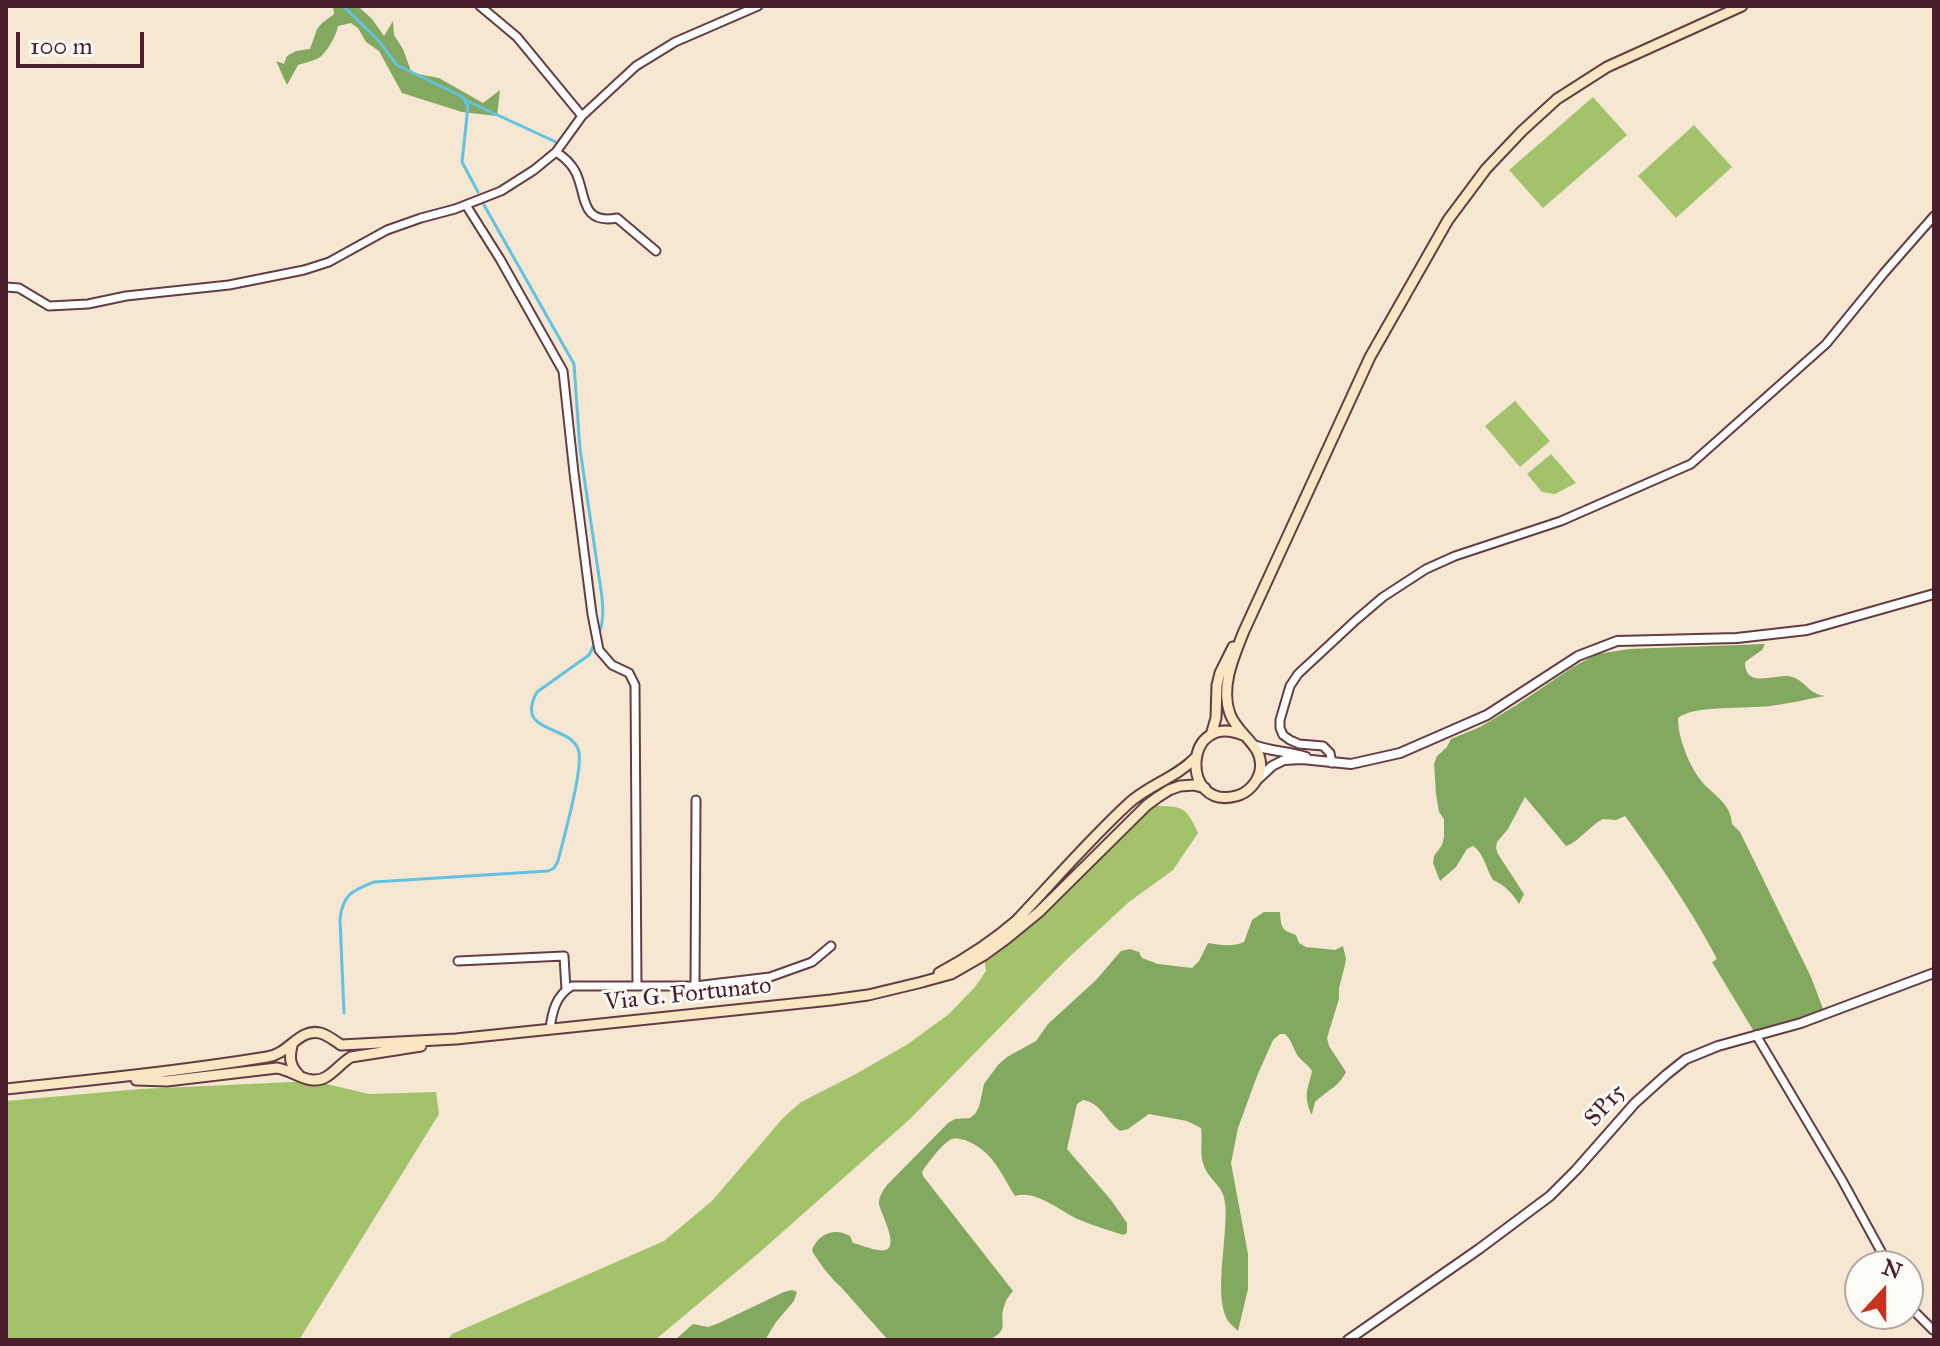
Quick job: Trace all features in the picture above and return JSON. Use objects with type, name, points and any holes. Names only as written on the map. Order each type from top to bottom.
[{"type":"main road","points":[[1244,631],[1220,673],[1216,718],[1211,735],[1199,747],[1195,758],[1196,774],[1205,788],[1217,796],[1231,797],[1244,793],[1256,782],[1261,763],[1254,745],[1231,717],[1227,704],[1234,656],[1244,631],[1370,357],[1448,220],[1486,169],[1557,99],[1607,67],[1742,6]]},
{"type":"main road","points":[[1211,735],[1230,731],[1243,735]]},
{"type":"main road","name":"Via G. Fortunato","points":[[922,982],[981,950],[1000,935],[1129,803],[1195,758]]},
{"type":"main road","name":"Via G. Fortunato","points":[[456,1039],[831,1000],[868,995],[951,974],[984,955],[1039,912],[1147,805],[1180,786],[1205,788]]},
{"type":"main road","points":[[299,1075],[290,1062],[290,1053],[297,1039],[310,1032],[326,1035],[341,1045],[356,1046],[456,1039]]},
{"type":"main road","points":[[113,1079],[167,1081],[277,1068],[306,1079],[322,1079],[351,1057],[456,1039]]},
{"type":"main road","points":[[332,1040],[338,1054],[335,1069]]},
{"type":"main road","points":[[6,1089],[204,1068],[275,1056],[292,1046]]},
{"type":"street","points":[[480,6],[517,37],[582,116]]},
{"type":"street","points":[[6,287],[19,288],[49,306],[88,304],[126,296],[229,285],[329,262],[387,230],[501,191],[556,152],[582,116],[636,66],[675,42],[758,6]]},
{"type":"street","points":[[556,152],[574,169],[588,211],[597,218],[617,218],[656,251]]},
{"type":"street","points":[[466,205],[563,371],[599,650],[612,665],[629,673],[635,685],[637,986]]},
{"type":"street","points":[[1332,763],[1330,753],[1323,746],[1299,744],[1283,735],[1280,720],[1290,686],[1298,674],[1356,620],[1383,597],[1426,569],[1455,556],[1561,521],[1691,464],[1826,344],[1934,216]]},
{"type":"street","points":[[1256,782],[1277,762],[1351,764],[1400,753],[1487,715],[1578,656],[1617,641],[1737,638],[1807,630],[1934,594]]},
{"type":"street","points":[[1254,745],[1318,761]]},
{"type":"street","points":[[695,986],[696,800]]},
{"type":"street","points":[[550,1029],[552,1011],[572,986],[695,986],[770,977],[812,962],[831,946]]},
{"type":"street","points":[[458,961],[564,956],[566,990]]},
{"type":"street","name":"SP15","points":[[1348,1340],[1550,1196],[1635,1103],[1686,1059],[1718,1046],[1801,1023],[1934,973]]},
{"type":"street","points":[[1756,1035],[1880,1250]]},
{"type":"green space","points":[[333,6],[359,7],[384,36],[393,21],[394,35],[413,73],[439,78],[483,103],[500,90],[497,116],[462,112],[402,93],[379,51],[366,42],[351,23],[338,26],[324,53],[317,59],[298,65],[287,85],[276,61],[284,64],[287,56],[310,49],[317,29],[334,14]]},
{"type":"green space","points":[[1593,97],[1627,135],[1543,208],[1509,170]]},
{"type":"green space","points":[[1694,125],[1732,167],[1676,218],[1638,176]]},
{"type":"green space","points":[[1515,401],[1550,441],[1520,467],[1485,426]]},
{"type":"green space","points":[[1551,454],[1576,483],[1555,494],[1542,492],[1527,474]]},
{"type":"green space","points":[[1765,644],[1762,650],[1745,662],[1750,676],[1792,677],[1825,696],[1770,706],[1695,711],[1678,718],[1679,726],[1682,744],[1694,769],[1726,806],[1732,824],[1740,832],[1811,977],[1825,1014],[1756,1035],[1712,962],[1717,959],[1696,922],[1625,816],[1616,820],[1603,819],[1566,846],[1525,797],[1496,848],[1524,894],[1519,904],[1508,890],[1493,880],[1473,846],[1440,881],[1433,863],[1444,837],[1444,819],[1439,812],[1434,764],[1451,739],[1480,727],[1597,654],[1629,649]]},
{"type":"green space","points":[[1147,805],[1179,808],[1189,816],[1198,833],[1173,870],[1129,902],[1066,960],[910,1119],[655,1340],[448,1340],[452,1334],[664,1241],[712,1201],[783,1118],[801,1102],[908,1044],[949,1014],[986,971],[984,955],[1006,939]]},
{"type":"green space","points":[[1264,912],[1280,912],[1283,927],[1296,935],[1299,943],[1306,947],[1335,950],[1343,946],[1345,965],[1327,1038],[1346,1072],[1315,1102],[1311,1114],[1307,1096],[1312,1071],[1298,1056],[1287,1036],[1280,1034],[1273,1040],[1257,1076],[1238,1128],[1231,1163],[1248,1254],[1248,1289],[1238,1331],[1224,1312],[1221,1282],[1225,1203],[1222,1191],[1203,1161],[1201,1128],[1187,1121],[1149,1114],[1120,1131],[1099,1108],[1083,1100],[1077,1104],[1067,1149],[1111,1200],[1127,1223],[1127,1233],[1123,1235],[1085,1222],[1040,1198],[1015,1196],[995,1163],[983,1150],[965,1140],[952,1139],[932,1158],[922,1172],[923,1176],[1013,1291],[1003,1310],[1002,1329],[989,1340],[888,1340],[821,1264],[812,1250],[818,1240],[839,1232],[850,1236],[853,1243],[886,1250],[891,1240],[879,1203],[887,1185],[948,1123],[975,1114],[984,1084],[998,1065],[1036,1041],[1048,1024],[1096,980],[1121,951],[1130,949],[1158,964],[1192,968],[1208,943],[1231,945],[1244,942],[1252,920]]},
{"type":"green space","points":[[314,1081],[369,1094],[436,1092],[439,1114],[299,1340],[6,1340],[6,1101],[140,1089]]},
{"type":"green space","points":[[792,1290],[797,1292],[794,1301],[765,1340],[675,1340],[693,1324],[708,1327]]},
{"type":"waterway","points":[[343,6],[377,39],[397,65],[463,97],[468,107],[462,162],[478,192]]},
{"type":"waterway","points":[[465,100],[556,142]]},
{"type":"waterway","points":[[484,205],[574,364],[580,449],[602,597],[599,634]]},
{"type":"waterway","points":[[344,1013],[340,919],[343,904],[354,891],[374,882],[548,871],[554,868],[579,770],[578,749],[565,735],[537,722],[532,715],[532,705],[537,692],[589,655],[596,641]]}]
